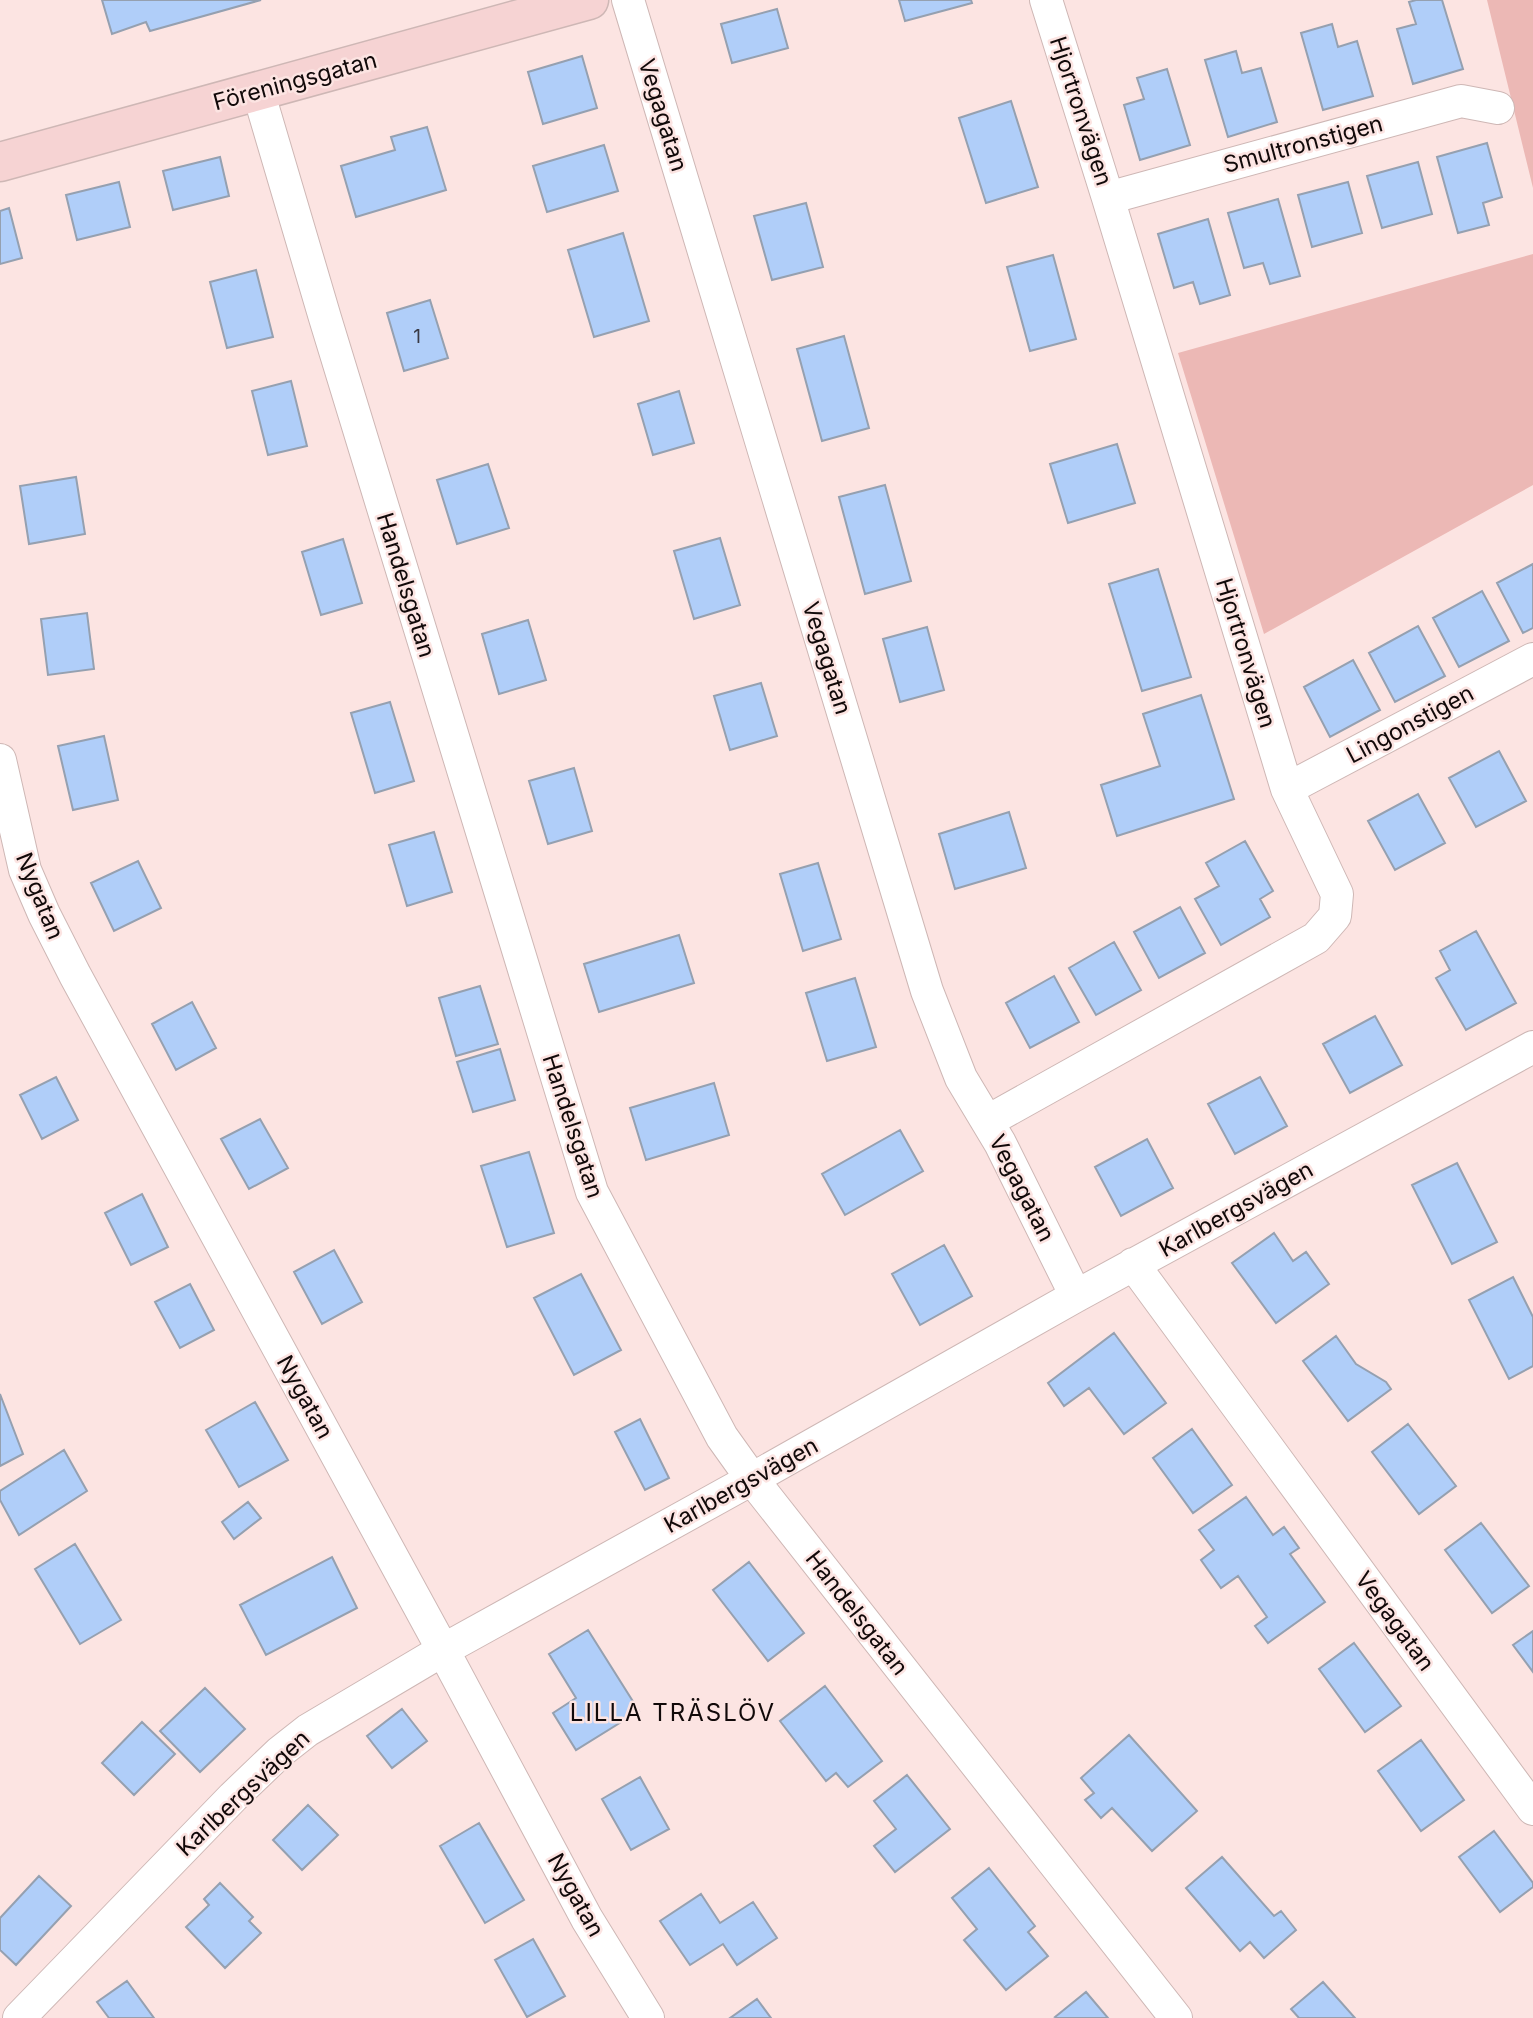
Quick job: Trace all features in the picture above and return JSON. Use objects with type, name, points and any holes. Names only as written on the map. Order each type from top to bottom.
[{"type":"street","name":"Föreningsgatan","points":[[0,162],[589,0]]},
{"type":"street","name":"Vegagatan","points":[[628,0],[927,991],[961,1078],[988,1121],[1076,1296]]},
{"type":"street","name":"Hjortronvägen","points":[[988,1121],[1315,938],[1335,916],[1337,894],[1287,789],[1046,0]]},
{"type":"street","name":"Handelsgatan","points":[[258,91],[592,1192],[722,1437],[752,1479],[1176,2018]]},
{"type":"street","name":"Smultronstigen","points":[[1108,198],[1461,101],[1498,108]]},
{"type":"street","name":"Lingonstigen","points":[[1287,789],[1533,659]]},
{"type":"street","name":"Nygatan","points":[[0,760],[25,870],[44,914],[587,1919],[648,2018]]},
{"type":"street","name":"Karlbergsvägen","points":[[19,2018],[233,1797],[280,1752],[308,1730],[443,1650],[1133,1264],[1533,1047]]},
{"type":"street","name":"Vegagatan","points":[[1133,1264],[1533,1809]]},
{"type":"shaded area","points":[[1487,0],[1533,0],[1533,188]]},
{"type":"shaded area","points":[[1533,254],[1533,485],[1264,634],[1178,353]]},
{"type":"building","points":[[102,0],[261,0],[150,31],[146,22],[112,34]]},
{"type":"building","points":[[899,0],[971,0],[972,3],[905,21]]},
{"type":"building","points":[[1442,0],[1463,69],[1413,84],[1397,29],[1416,24],[1409,2]]},
{"type":"building","points":[[777,9],[788,48],[732,63],[721,24]]},
{"type":"building","points":[[1332,24],[1338,47],[1357,41],[1373,96],[1323,110],[1301,33]]},
{"type":"building","points":[[1236,51],[1242,73],[1261,68],[1277,122],[1228,137],[1205,60]]},
{"type":"building","points":[[582,56],[597,108],[543,124],[528,72]]},
{"type":"building","points":[[1167,69],[1190,145],[1140,160],[1124,105],[1144,99],[1137,78]]},
{"type":"building","points":[[1011,101],[1038,187],[986,203],[959,118]]},
{"type":"building","points":[[427,127],[446,190],[356,217],[341,166],[395,150],[391,137]]},
{"type":"building","points":[[1487,143],[1502,197],[1483,203],[1489,225],[1458,233],[1437,157]]},
{"type":"building","points":[[604,145],[618,191],[547,212],[533,166]]},
{"type":"building","points":[[220,157],[229,196],[173,210],[163,171]]},
{"type":"building","points":[[1418,162],[1432,214],[1382,228],[1367,176]]},
{"type":"building","points":[[119,182],[130,227],[77,240],[66,195]]},
{"type":"building","points":[[1348,182],[1362,233],[1312,247],[1298,195]]},
{"type":"building","points":[[1278,199],[1300,276],[1270,284],[1263,263],[1244,268],[1228,213]]},
{"type":"building","points":[[806,203],[823,267],[772,280],[754,216]]},
{"type":"building","points":[[9,208],[22,258],[0,264],[0,211]]},
{"type":"building","points":[[1208,219],[1230,295],[1200,304],[1193,282],[1174,288],[1158,234]]},
{"type":"building","points":[[623,233],[649,321],[594,337],[568,250]]},
{"type":"building","points":[[1053,255],[1076,339],[1030,351],[1007,267]]},
{"type":"building","points":[[256,270],[273,337],[227,348],[210,282]]},
{"type":"building","points":[[430,300],[448,358],[404,371],[387,313]]},
{"type":"building","points":[[844,336],[869,428],[822,441],[797,349]]},
{"type":"building","points":[[291,381],[307,446],[268,455],[252,391]]},
{"type":"building","points":[[679,391],[694,443],[653,455],[638,404]]},
{"type":"building","points":[[1117,444],[1135,503],[1068,523],[1050,464]]},
{"type":"building","points":[[488,464],[509,528],[457,544],[437,480]]},
{"type":"building","points":[[76,477],[85,534],[29,544],[20,486]]},
{"type":"building","points":[[885,485],[911,581],[865,594],[839,497]]},
{"type":"building","points":[[720,538],[740,605],[694,619],[674,551]]},
{"type":"building","points":[[343,539],[362,603],[321,615],[302,552]]},
{"type":"building","points":[[1533,564],[1533,628],[1523,633],[1497,583]]},
{"type":"building","points":[[1158,569],[1191,677],[1142,691],[1109,584]]},
{"type":"building","points":[[1482,591],[1509,641],[1459,667],[1433,618]]},
{"type":"building","points":[[87,613],[94,669],[48,675],[41,619]]},
{"type":"building","points":[[528,620],[546,680],[499,694],[482,634]]},
{"type":"building","points":[[1418,626],[1445,676],[1395,702],[1369,653]]},
{"type":"building","points":[[927,627],[944,690],[900,702],[883,639]]},
{"type":"building","points":[[1353,660],[1380,710],[1330,737],[1304,687]]},
{"type":"building","points":[[761,683],[777,736],[730,750],[714,696]]},
{"type":"building","points":[[1201,695],[1234,799],[1117,836],[1101,785],[1160,766],[1143,714]]},
{"type":"building","points":[[390,702],[414,781],[375,793],[351,713]]},
{"type":"building","points":[[104,736],[118,800],[73,810],[58,746]]},
{"type":"building","points":[[1499,751],[1526,801],[1476,827],[1449,778]]},
{"type":"building","points":[[574,768],[592,831],[548,844],[529,781]]},
{"type":"building","points":[[1418,794],[1445,843],[1395,870],[1368,821]]},
{"type":"building","points":[[1009,812],[1026,868],[955,889],[939,834]]},
{"type":"building","points":[[434,832],[452,892],[407,906],[389,845]]},
{"type":"building","points":[[1245,841],[1273,891],[1260,899],[1270,917],[1221,945],[1195,899],[1219,886],[1206,863]]},
{"type":"building","points":[[138,861],[161,908],[114,931],[91,883]]},
{"type":"building","points":[[818,863],[841,939],[803,951],[780,874]]},
{"type":"building","points":[[1180,907],[1205,953],[1159,978],[1134,932]]},
{"type":"building","points":[[1476,931],[1516,1003],[1466,1030],[1436,978],[1450,970],[1440,951]]},
{"type":"building","points":[[679,935],[694,983],[599,1012],[584,964]]},
{"type":"building","points":[[1114,942],[1141,990],[1096,1015],[1069,968]]},
{"type":"building","points":[[1054,976],[1079,1022],[1030,1048],[1006,1003]]},
{"type":"building","points":[[855,978],[876,1047],[827,1061],[806,993]]},
{"type":"building","points":[[480,986],[498,1044],[456,1056],[439,998]]},
{"type":"building","points":[[192,1002],[216,1048],[176,1070],[152,1024]]},
{"type":"building","points":[[1375,1016],[1402,1065],[1350,1093],[1323,1044]]},
{"type":"building","points":[[500,1049],[515,1100],[473,1112],[457,1062]]},
{"type":"building","points":[[56,1077],[78,1120],[42,1139],[20,1095]]},
{"type":"building","points":[[1260,1077],[1287,1126],[1235,1154],[1208,1104]]},
{"type":"building","points":[[714,1083],[729,1135],[646,1160],[630,1108]]},
{"type":"building","points":[[260,1119],[288,1168],[249,1189],[221,1139]]},
{"type":"building","points":[[900,1130],[923,1171],[845,1215],[822,1174]]},
{"type":"building","points":[[1147,1139],[1173,1188],[1121,1216],[1095,1167]]},
{"type":"building","points":[[529,1152],[554,1233],[507,1247],[481,1166]]},
{"type":"building","points":[[1457,1163],[1497,1242],[1452,1264],[1412,1185]]},
{"type":"building","points":[[142,1194],[168,1247],[131,1265],[105,1213]]},
{"type":"building","points":[[1274,1233],[1293,1261],[1306,1252],[1329,1284],[1276,1323],[1232,1263]]},
{"type":"building","points":[[944,1245],[972,1296],[920,1325],[892,1274]]},
{"type":"building","points":[[334,1250],[362,1302],[322,1324],[294,1272]]},
{"type":"building","points":[[581,1274],[621,1350],[574,1375],[534,1298]]},
{"type":"building","points":[[1513,1277],[1533,1317],[1533,1366],[1509,1379],[1469,1300]]},
{"type":"building","points":[[190,1284],[214,1330],[180,1348],[155,1302]]},
{"type":"building","points":[[1114,1333],[1166,1403],[1124,1434],[1089,1388],[1064,1406],[1048,1383]]},
{"type":"building","points":[[1336,1336],[1356,1364],[1386,1382],[1391,1389],[1348,1421],[1303,1361]]},
{"type":"building","points":[[0,1394],[23,1454],[0,1466]]},
{"type":"building","points":[[255,1402],[288,1460],[239,1487],[206,1430]]},
{"type":"building","points":[[640,1419],[669,1478],[645,1490],[615,1432]]},
{"type":"building","points":[[1408,1424],[1456,1486],[1419,1514],[1372,1452]]},
{"type":"building","points":[[1192,1429],[1232,1485],[1193,1513],[1153,1458]]},
{"type":"building","points":[[64,1450],[87,1491],[19,1535],[0,1500],[0,1491]]},
{"type":"building","points":[[1246,1497],[1273,1535],[1284,1527],[1299,1548],[1290,1554],[1325,1602],[1268,1643],[1255,1626],[1267,1617],[1238,1576],[1221,1588],[1201,1560],[1214,1550],[1199,1530]]},
{"type":"building","points":[[248,1502],[261,1518],[234,1539],[222,1522]]},
{"type":"building","points":[[1481,1523],[1529,1586],[1492,1613],[1445,1550]]},
{"type":"building","points":[[75,1544],[121,1620],[80,1644],[35,1569]]},
{"type":"building","points":[[332,1557],[357,1608],[266,1655],[240,1605]]},
{"type":"building","points":[[749,1562],[804,1633],[768,1661],[713,1590]]},
{"type":"building","points":[[588,1630],[639,1711],[576,1750],[553,1713],[576,1698],[549,1654]]},
{"type":"building","points":[[1533,1631],[1533,1672],[1513,1645]]},
{"type":"building","points":[[1354,1643],[1401,1706],[1365,1732],[1319,1669]]},
{"type":"building","points":[[825,1686],[882,1761],[848,1787],[836,1773],[826,1781],[780,1721]]},
{"type":"building","points":[[205,1688],[245,1729],[200,1772],[160,1731]]},
{"type":"building","points":[[402,1709],[427,1741],[392,1768],[367,1736]]},
{"type":"building","points":[[142,1722],[175,1754],[134,1795],[102,1763]]},
{"type":"building","points":[[1129,1735],[1197,1811],[1152,1851],[1112,1808],[1101,1818],[1085,1800],[1094,1793],[1081,1778]]},
{"type":"building","points":[[1421,1740],[1464,1800],[1421,1831],[1378,1771]]},
{"type":"building","points":[[907,1775],[950,1829],[895,1872],[874,1846],[896,1829],[874,1801]]},
{"type":"building","points":[[640,1777],[669,1829],[631,1850],[602,1799]]},
{"type":"building","points":[[308,1805],[338,1835],[302,1870],[273,1840]]},
{"type":"building","points":[[479,1823],[524,1900],[485,1923],[440,1846]]},
{"type":"building","points":[[1494,1831],[1533,1883],[1533,1887],[1500,1912],[1459,1857]]},
{"type":"building","points":[[1222,1857],[1274,1916],[1281,1911],[1296,1930],[1264,1958],[1250,1942],[1240,1951],[1186,1888]]},
{"type":"building","points":[[989,1868],[1035,1926],[1028,1932],[1048,1956],[1006,1990],[964,1940],[977,1929],[952,1898]]},
{"type":"building","points":[[39,1876],[71,1906],[16,1965],[0,1950],[0,1918]]},
{"type":"building","points":[[220,1883],[253,1917],[249,1921],[261,1933],[225,1968],[186,1927],[209,1905],[204,1899]]},
{"type":"building","points":[[701,1894],[720,1923],[753,1902],[777,1938],[737,1965],[723,1944],[690,1965],[660,1921]]},
{"type":"building","points":[[533,1939],[565,1996],[527,2017],[495,1960]]},
{"type":"building","points":[[127,1981],[154,2018],[109,2018],[97,2002]]},
{"type":"building","points":[[1323,1982],[1355,2018],[1299,2018],[1291,2009]]},
{"type":"building","points":[[1086,1992],[1108,2018],[1055,2017]]},
{"type":"building","points":[[757,1999],[771,2018],[730,2018]]},
{"type":"district","name":"LILLA TRÄSLÖV","points":[[673,1713]]}]
